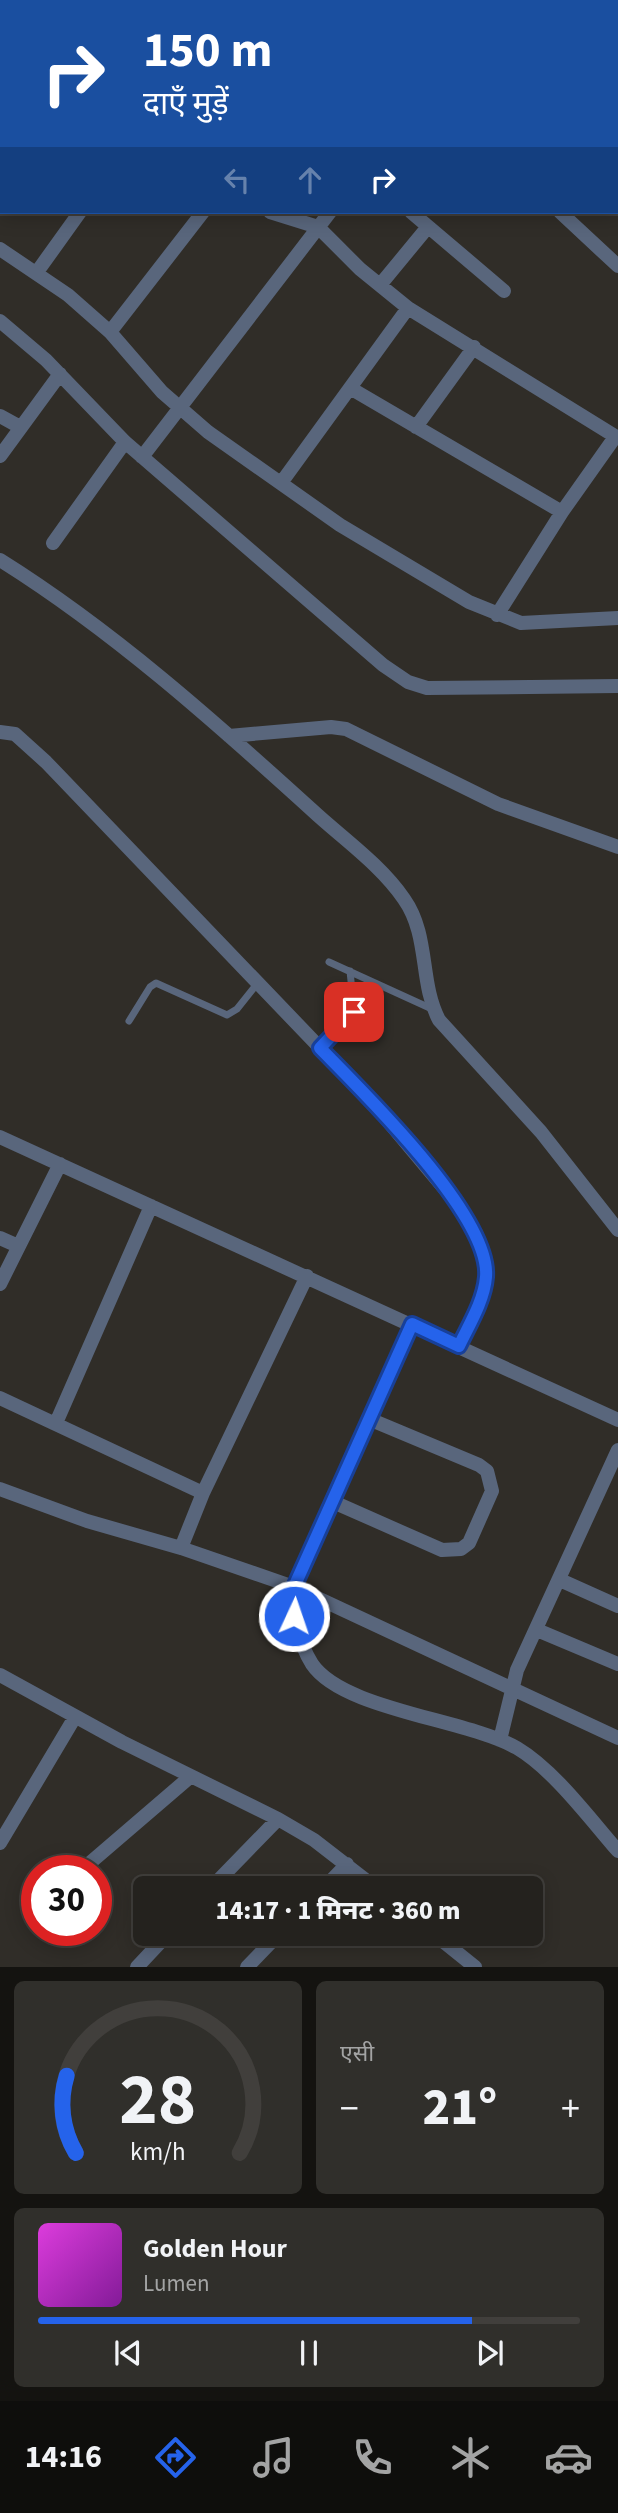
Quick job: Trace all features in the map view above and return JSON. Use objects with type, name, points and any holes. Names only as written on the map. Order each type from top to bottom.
[{"type":"street","points":[[37,272],[79,214]]},
{"type":"street","points":[[110,331],[201,214]]},
{"type":"street","points":[[276,214],[318,227],[408,308],[617,438],[562,512],[496,615]]},
{"type":"street","points":[[147,452],[328,214]]},
{"type":"street","points":[[413,214],[504,291]]},
{"type":"street","points":[[562,214],[618,266]]},
{"type":"street","points":[[380,285],[427,228]]},
{"type":"street","points":[[0,250],[37,272],[110,331],[176,414],[340,525],[496,615],[521,623],[618,618]]},
{"type":"street","points":[[281,483],[408,308]]},
{"type":"street","points":[[0,321],[17,332],[125,442],[147,452],[383,665],[408,682],[427,688],[479,689],[618,686]]},
{"type":"street","points":[[416,427],[474,347]]},
{"type":"street","points":[[0,456],[60,374]]},
{"type":"street","points":[[350,388],[562,512]]},
{"type":"street","points":[[0,416],[20,427]]},
{"type":"street","points":[[53,542],[125,442]]},
{"type":"street","points":[[0,560],[37,583],[117,643],[229,736],[370,861],[405,900],[424,944],[433,1009],[449,1034],[541,1132],[618,1230]]},
{"type":"street","points":[[229,736],[331,727],[346,729],[498,804],[618,847]]},
{"type":"street","points":[[0,732],[15,734],[25,741],[320,1048],[422,1159],[476,1233],[484,1255],[486,1277],[481,1299],[459,1346]]},
{"type":"street","points":[[0,1137],[618,1420]]},
{"type":"street","points":[[1,1279],[60,1164]]},
{"type":"street","points":[[56,1423],[151,1206]]},
{"type":"street","points":[[0,1238],[18,1246]]},
{"type":"street","points":[[181,1548],[203,1493],[307,1276]]},
{"type":"street","points":[[412,1324],[294,1587],[294,1616],[301,1642],[313,1665],[332,1684],[373,1701],[500,1740],[520,1750],[543,1769],[618,1851]]},
{"type":"street","points":[[0,1398],[203,1493]]},
{"type":"street","points":[[331,1501],[442,1550],[461,1549],[469,1542],[492,1491],[492,1482],[487,1471],[479,1465],[369,1419]]},
{"type":"street","points":[[500,1740],[509,1715],[513,1686],[618,1450]]},
{"type":"street","points":[[0,1489],[88,1521],[181,1548],[294,1587],[513,1686],[618,1738]]},
{"type":"street","points":[[560,1580],[618,1606]]},
{"type":"street","points":[[537,1630],[618,1664]]},
{"type":"street","points":[[0,1675],[190,1777],[278,1819],[362,1876]]},
{"type":"street","points":[[0,1843],[5,1824],[75,1717]]},
{"type":"street","points":[[99,1855],[190,1777]]},
{"type":"street","points":[[223,1876],[278,1819]]},
{"type":"street","points":[[336,1876],[347,1864]]},
{"type":"street","points":[[136,1967],[156,1946]]},
{"type":"street","points":[[247,1967],[267,1946]]},
{"type":"street","points":[[449,1946],[475,1967]]},
{"type":"lane","points":[[329,962],[433,1009]]},
{"type":"lane","points":[[320,1048],[354,1012],[350,971]]},
{"type":"lane","points":[[129,1021],[150,987],[156,983],[227,1015],[237,1009],[257,984]]},
{"type":"route","points":[[294,1616],[294,1587],[412,1324],[459,1346],[481,1299],[486,1277],[484,1255],[476,1233],[454,1200],[372,1102],[320,1048],[354,1012]]}]
